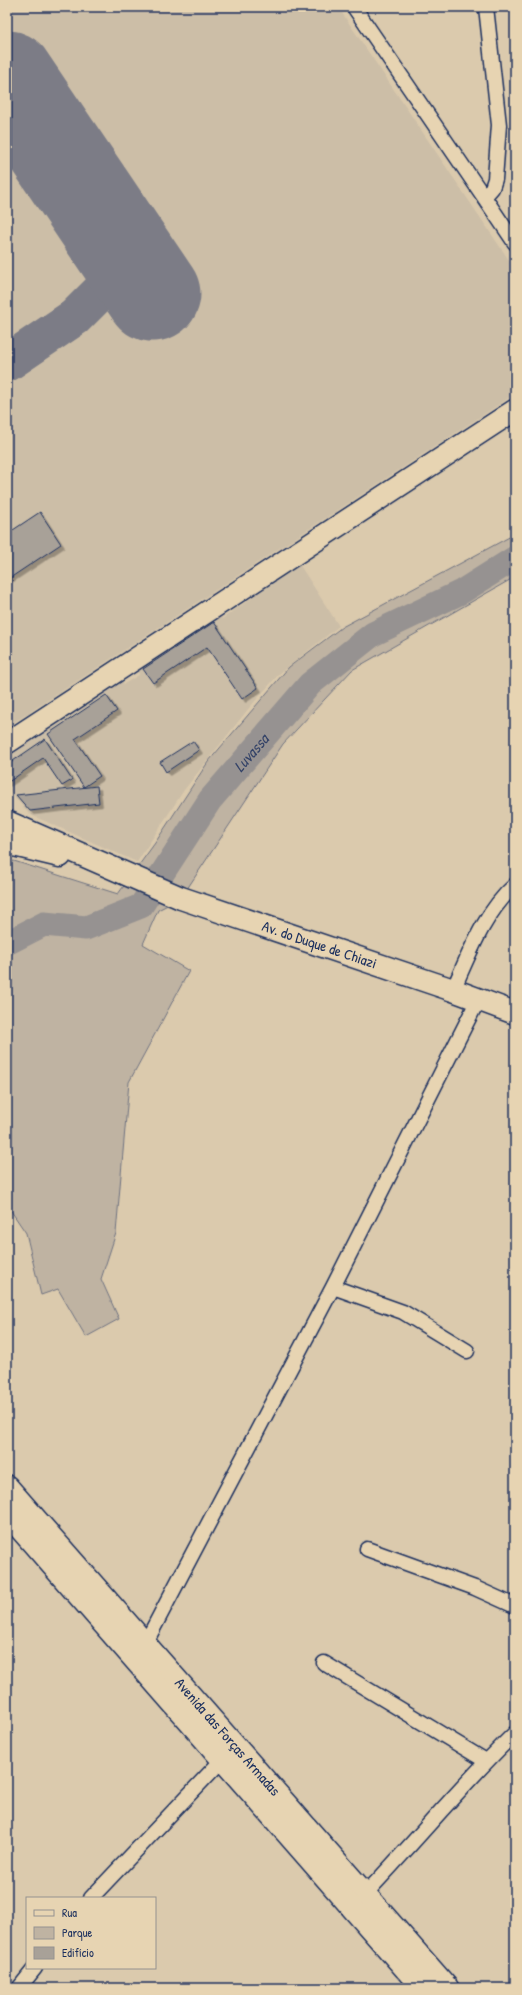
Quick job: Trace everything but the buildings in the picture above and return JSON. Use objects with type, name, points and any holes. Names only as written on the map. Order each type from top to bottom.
[{"type":"main road","points":[[7,743],[515,410]]},
{"type":"main road","name":"Av. do Duque de Chiazi","points":[[7,822],[54,841],[124,874],[182,898],[453,990],[515,1013]]},
{"type":"main road","name":"Av. do Duque de Chiazi","points":[[7,846],[14,845],[32,849],[124,874]]},
{"type":"main road","name":"Avenida das Forças Armadas","points":[[7,1486],[448,1988]]},
{"type":"main road","name":"Avenida das Forças Armadas","points":[[7,1514],[422,1988]]},
{"type":"street","points":[[354,7],[515,243]]},
{"type":"street","points":[[484,197],[492,188],[495,179],[499,124],[486,7]]},
{"type":"street","points":[[453,990],[484,921],[503,896],[515,885]]},
{"type":"street","points":[[145,1644],[333,1287],[478,1000]]},
{"type":"street","points":[[333,1287],[403,1312],[467,1351]]},
{"type":"street","points":[[367,1549],[475,1588],[515,1606]]},
{"type":"street","points":[[324,1662],[486,1761]]},
{"type":"street","points":[[365,1894],[486,1761],[515,1733]]},
{"type":"street","points":[[92,1897],[222,1760]]},
{"type":"street","points":[[19,1988],[34,1969]]},
{"type":"shaded area","points":[[7,7],[338,7],[515,269],[515,394],[7,727]]},
{"type":"shaded area","points":[[299,564],[339,626],[279,674],[249,708],[184,790],[137,862],[29,814],[7,788],[7,758],[121,680],[124,684],[139,675],[138,670],[221,616],[222,619]]},
{"type":"green space","points":[[515,534],[515,577],[352,670],[283,744],[181,898],[158,910],[143,944],[189,971],[129,1082],[116,1233],[101,1279],[119,1319],[86,1337],[58,1289],[41,1295],[26,1233],[7,1205],[7,864],[14,861],[118,894],[155,843],[208,762],[289,667],[342,627]]},
{"type":"waterway","name":"Luvassa","points":[[7,943],[44,924],[86,928],[141,906],[210,800],[310,684],[373,634],[461,592],[515,558]]},
{"type":"taxiway","points":[[7,81],[11,83]]},
{"type":"taxiway","points":[[7,363],[75,317],[103,289],[128,256]]},
{"type":"runway","points":[[7,78],[153,294]]}]
